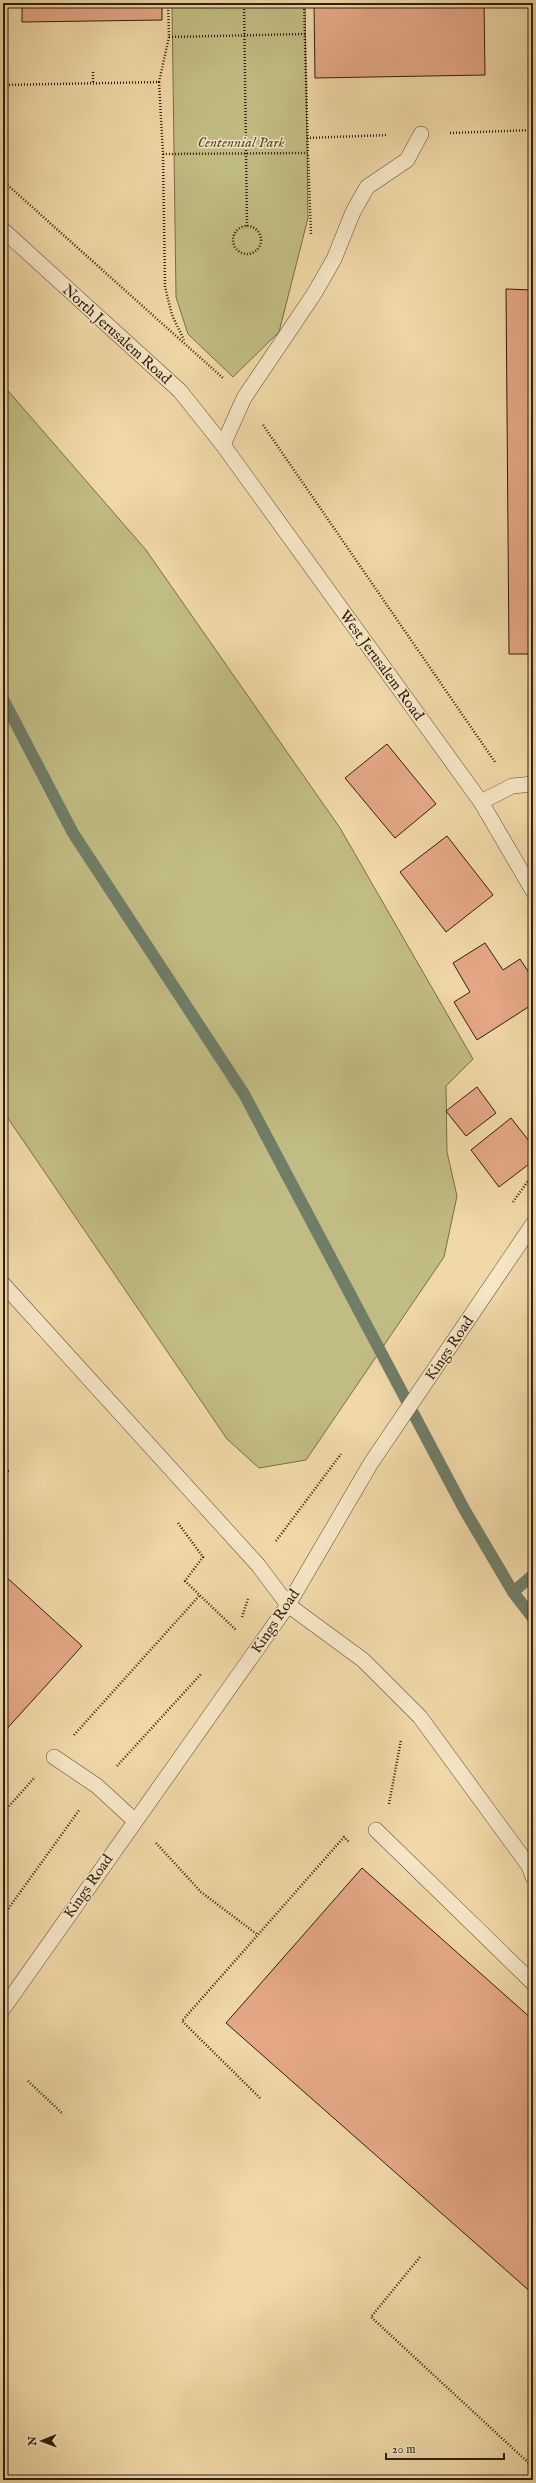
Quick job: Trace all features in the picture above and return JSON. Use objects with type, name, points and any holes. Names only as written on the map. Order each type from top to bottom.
[{"type":"lane","points":[[223,445],[244,398],[317,288],[334,259],[353,212],[367,187],[407,160],[421,134]]},
{"type":"lane","name":"North Jerusalem Road","points":[[3,230],[180,391],[223,445]]},
{"type":"lane","name":"West Jerusalem Road","points":[[223,445],[481,802],[533,890]]},
{"type":"lane","points":[[481,802],[512,786],[533,784]]},
{"type":"lane","name":"Kings Road","points":[[3,2009],[134,1820],[288,1605],[371,1463],[533,1224]]},
{"type":"lane","points":[[3,1284],[258,1565],[288,1605],[364,1660],[420,1717],[529,1866],[533,1877]]},
{"type":"lane","points":[[54,1757],[97,1786],[134,1820]]},
{"type":"lane","points":[[376,1830],[533,1983]]},
{"type":"path","points":[[168,3],[169,37],[159,82],[163,154],[165,286],[172,315],[185,342]]},
{"type":"path","points":[[244,3],[247,226]]},
{"type":"path","points":[[304,3],[312,239]]},
{"type":"path","points":[[169,37],[305,34]]},
{"type":"path","points":[[93,72],[93,83]]},
{"type":"path","points":[[3,86],[159,82]]},
{"type":"path","points":[[163,154],[308,153]]},
{"type":"path","points":[[247,226],[259,232],[261,241],[258,250],[250,254],[241,253],[233,242],[235,233],[247,226]]},
{"type":"path","points":[[233,1637],[238,1632],[258,1565],[346,1447]]},
{"type":"path","points":[[3,1467],[8,1471],[3,1476]]},
{"type":"path","points":[[203,1557],[185,1581],[232,1626]]},
{"type":"path","points":[[3,1813],[199,1596]]},
{"type":"path","points":[[3,1916],[97,1786],[204,1671]]},
{"type":"path","points":[[388,1807],[399,1743]]},
{"type":"path","points":[[134,1820],[201,1892],[258,1935]]},
{"type":"path","points":[[260,2098],[182,2021],[344,1837],[353,1846]]},
{"type":"path","points":[[28,2081],[63,2114]]},
{"type":"path","points":[[420,2257],[371,2317],[533,2467]]},
{"type":"green space","name":"Centennial Park","points":[[172,3],[305,3],[308,218],[279,332],[233,377],[188,334],[176,297]]},
{"type":"green space","points":[[3,385],[146,550],[340,828],[473,1059],[446,1086],[447,1152],[457,1196],[444,1257],[306,1460],[259,1468],[227,1439],[3,1111]]},
{"type":"building","points":[[22,3],[162,3],[162,20],[22,22]]},
{"type":"building","points":[[314,3],[484,3],[485,75],[315,78]]},
{"type":"building","points":[[506,289],[533,290],[533,654],[509,654]]},
{"type":"building","points":[[387,744],[436,804],[395,838],[345,778]]},
{"type":"building","points":[[447,836],[493,895],[446,932],[400,872]]},
{"type":"building","points":[[485,943],[503,970],[520,959],[533,979],[533,1004],[477,1040],[454,1002],[470,992],[453,963]]},
{"type":"building","points":[[477,1087],[496,1113],[466,1136],[446,1111]]},
{"type":"building","points":[[511,1118],[533,1146],[533,1161],[499,1187],[471,1150]]},
{"type":"building","points":[[3,1574],[82,1646],[3,1733]]},
{"type":"building","points":[[362,1868],[533,2020],[533,2294],[226,2023]]},
{"type":"waterway","points":[[3,699],[73,833],[244,1094],[464,1509],[513,1592],[533,1618]]},
{"type":"waterway","points":[[513,1592],[533,1575]]}]
